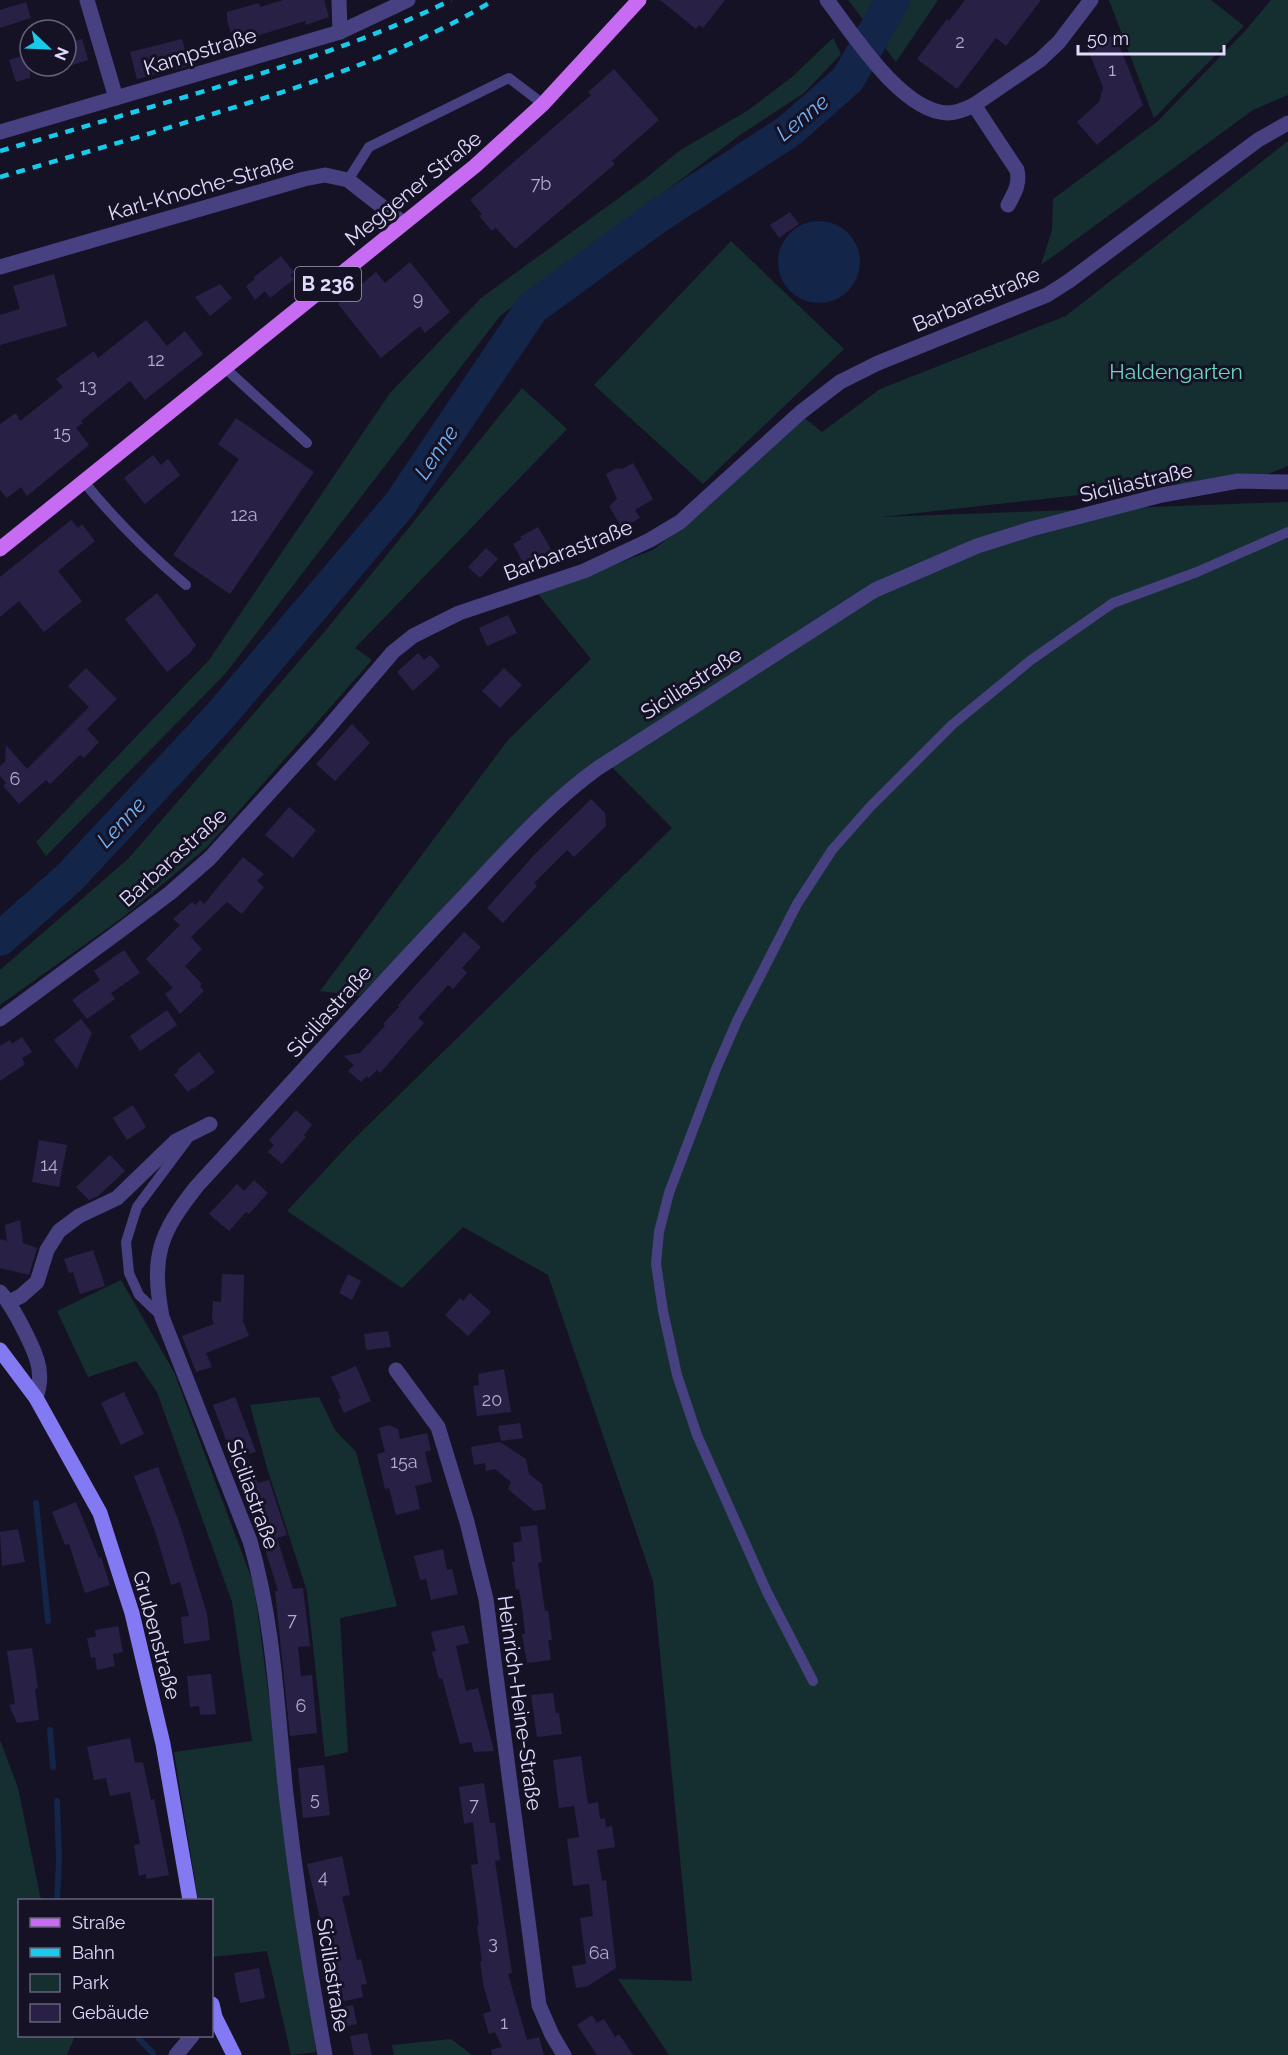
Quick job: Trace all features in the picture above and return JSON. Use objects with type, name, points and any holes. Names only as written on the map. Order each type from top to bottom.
[{"type":"main road","name":"Meggener Straße","points":[[0,549],[475,166],[543,104],[639,0]]},
{"type":"main road","name":"Grubenstraße","points":[[0,1350],[36,1398],[100,1513],[132,1613],[163,1744],[190,1899]]},
{"type":"main road","points":[[213,2014],[234,2055]]},
{"type":"street","points":[[87,0],[116,98]]},
{"type":"street","points":[[339,0],[340,32]]},
{"type":"street","name":"Kampstraße","points":[[0,132],[340,32],[408,0]]},
{"type":"street","points":[[827,0],[888,78],[905,94],[930,109],[953,112],[974,105],[1040,60],[1059,42],[1091,0]]},
{"type":"street","points":[[974,105],[1017,170],[1019,178],[1017,188],[1008,205]]},
{"type":"street","name":"Barbarastraße","points":[[0,1019],[153,906],[210,858],[321,736],[393,652],[413,636],[459,613],[584,571],[650,540],[689,514],[807,407],[840,382],[878,363],[1047,295],[1258,140],[1288,123]]},
{"type":"street","name":"Karl-Knoche-Straße","points":[[0,267],[304,179],[325,175],[348,180]]},
{"type":"street","points":[[348,180],[403,223]]},
{"type":"street","name":"Siciliastraße","points":[[325,2055],[309,1966],[286,1797],[267,1612],[250,1541],[162,1317],[157,1289],[157,1268],[161,1244],[167,1227],[197,1186],[421,941],[543,813],[576,783],[875,590],[977,546],[1031,529],[1162,495],[1238,481],[1288,482]]},
{"type":"street","points":[[36,1398],[39,1387],[38,1361],[5,1297],[21,1296],[37,1282],[47,1250],[59,1231],[79,1216],[117,1198],[176,1141],[210,1124]]},
{"type":"street","name":"Heinrich-Heine-Straße","points":[[396,1370],[438,1427],[470,1533],[486,1599],[539,2005],[564,2055]]},
{"type":"street","points":[[176,2055],[191,2037]]},
{"type":"lane","points":[[348,180],[369,147],[509,78],[543,104]]},
{"type":"lane","points":[[225,368],[307,443]]},
{"type":"lane","points":[[84,482],[108,512],[157,561],[186,585]]},
{"type":"lane","points":[[813,1681],[767,1592],[697,1435],[677,1375],[663,1311],[656,1264],[659,1232],[669,1193],[716,1068],[737,1021],[797,904],[832,850],[870,807],[953,724],[1031,660],[1113,603],[1197,572],[1288,532]]},
{"type":"lane","points":[[162,1317],[139,1295],[129,1273],[126,1242],[137,1207],[193,1131]]},
{"type":"green space","points":[[848,0],[938,0],[896,62]]},
{"type":"green space","points":[[1109,0],[1211,0],[1244,26],[1154,118]]},
{"type":"green space","points":[[1271,0],[1288,0],[1288,95],[1253,110],[1041,265],[1052,230],[1053,199],[1157,122],[1245,31]]},
{"type":"green space","points":[[833,38],[841,54],[804,93],[740,135],[500,316],[225,674],[46,856],[36,842],[209,660],[390,393],[481,298],[645,179],[679,151],[747,111],[792,77]]},
{"type":"green space","name":"Haldengarten","points":[[1288,141],[1288,466],[1268,474],[881,517],[1288,502],[1288,2055],[669,2055],[618,1979],[692,1981],[653,1581],[548,1275],[463,1227],[402,1288],[287,1211],[353,1140],[672,828],[602,757],[359,996],[320,991],[508,740],[591,659],[538,594],[653,550],[708,507],[802,416],[822,432],[880,389],[1066,316]]},
{"type":"green space","points":[[731,241],[844,349],[703,484],[594,385]]},
{"type":"green space","points":[[522,388],[567,429],[355,648],[372,660],[207,847],[122,918],[0,1005],[0,970],[128,859],[326,630]]},
{"type":"green space","points":[[121,1280],[174,1372],[254,1585],[316,2052],[291,2055],[267,1951],[213,1957],[213,1899],[198,1899],[174,1752],[252,1741],[232,1602],[157,1392],[136,1361],[88,1377],[57,1311]]},
{"type":"green space","points":[[319,1397],[335,1430],[356,1452],[397,1606],[340,1618],[348,1752],[325,1757],[307,1591],[267,1468],[250,1405]]},
{"type":"green space","points":[[0,1740],[18,1788],[41,1899],[18,1899],[18,2037],[75,2037],[67,2055],[0,2055]]},
{"type":"green space","points":[[451,2039],[472,2055],[394,2055],[392,2045]]},
{"type":"water","points":[[811,221],[827,221],[842,228],[853,239],[860,254],[857,278],[848,291],[827,303],[811,303],[796,296],[785,285],[778,270],[778,254],[785,239],[796,228]]},
{"type":"building","points":[[283,0],[324,0],[329,17],[306,25],[305,21],[234,43],[227,12],[259,3],[260,7]]},
{"type":"building","points":[[660,0],[725,0],[703,28],[699,25],[696,29]]},
{"type":"building","points":[[965,0],[1041,0],[1006,46],[996,38],[957,89],[917,59],[947,19],[949,21]]},
{"type":"building","points":[[26,2],[31,18],[18,18],[18,22],[0,28],[0,10]]},
{"type":"building","points":[[1115,35],[1143,105],[1097,145],[1077,122],[1099,102],[1103,87],[1087,47]]},
{"type":"building","points":[[82,39],[88,60],[78,63],[78,40]]},
{"type":"building","points":[[182,39],[189,66],[137,79],[130,52]]},
{"type":"building","points":[[18,57],[18,78],[30,78],[16,82],[9,60]]},
{"type":"building","points":[[614,69],[659,120],[612,161],[615,164],[515,249],[496,228],[492,231],[479,216],[482,214],[470,200],[591,95],[588,92]]},
{"type":"building","points":[[790,212],[799,224],[779,238],[770,225]]},
{"type":"building","points":[[281,256],[294,272],[290,275],[294,279],[270,298],[265,291],[255,300],[246,286]]},
{"type":"building","points":[[410,262],[450,312],[425,333],[420,326],[381,358],[338,304],[376,272],[385,283]]},
{"type":"building","points":[[54,274],[67,326],[0,345],[0,315],[20,309],[13,286]]},
{"type":"building","points":[[220,284],[232,298],[210,316],[195,297]]},
{"type":"building","points":[[146,320],[167,346],[185,331],[203,354],[145,400],[130,381],[81,421],[83,423],[76,428],[89,445],[27,496],[21,487],[7,498],[0,490],[0,424],[16,413],[20,421],[63,387],[56,379],[94,351],[98,358]]},
{"type":"building","points":[[236,418],[314,472],[230,594],[173,555],[239,459],[218,444]]},
{"type":"building","points":[[153,455],[161,465],[168,459],[180,475],[145,504],[124,478]]},
{"type":"building","points":[[633,463],[653,499],[635,510],[640,518],[622,528],[609,506],[617,499],[606,474]]},
{"type":"building","points":[[71,520],[78,528],[82,524],[95,541],[58,571],[82,601],[44,632],[19,601],[0,617],[0,577]]},
{"type":"building","points":[[538,527],[552,551],[525,566],[513,544],[522,539],[520,537]]},
{"type":"building","points":[[486,548],[498,559],[480,578],[468,567]]},
{"type":"building","points":[[157,593],[196,645],[189,654],[167,672],[125,619]]},
{"type":"building","points":[[508,615],[517,633],[487,646],[479,628]]},
{"type":"building","points":[[418,653],[424,660],[430,655],[440,666],[413,691],[397,672]]},
{"type":"building","points":[[86,668],[117,699],[87,729],[99,742],[84,758],[80,755],[50,784],[46,780],[19,804],[3,786],[6,783],[0,776],[0,766],[5,762],[6,745],[27,769],[89,707],[68,686]]},
{"type":"building","points":[[504,668],[522,685],[500,708],[482,691]]},
{"type":"building","points":[[352,724],[370,743],[335,781],[316,764]]},
{"type":"building","points":[[591,799],[605,813],[606,826],[574,857],[567,850],[534,883],[537,886],[503,923],[487,908],[534,855]]},
{"type":"building","points":[[289,807],[316,830],[293,858],[265,835]]},
{"type":"building","points":[[243,857],[264,874],[257,881],[264,887],[242,914],[227,902],[191,937],[202,949],[185,966],[202,984],[200,986],[204,991],[180,1014],[165,994],[173,988],[146,959],[180,925],[173,919],[192,902],[195,905],[200,900],[204,904]]},
{"type":"building","points":[[464,932],[481,947],[462,968],[467,973],[453,989],[448,985],[418,1018],[424,1023],[380,1073],[377,1070],[361,1082],[348,1071],[354,1065],[344,1056],[360,1053],[385,1026],[383,1024],[399,1007],[398,1005]]},
{"type":"building","points":[[124,950],[140,973],[111,993],[115,999],[87,1019],[72,1000],[100,980],[94,971]]},
{"type":"building","points":[[167,1010],[177,1025],[140,1051],[130,1036]]},
{"type":"building","points":[[81,1019],[92,1033],[77,1069],[54,1040]]},
{"type":"building","points":[[22,1037],[32,1052],[22,1058],[25,1064],[0,1081],[0,1046],[10,1040],[12,1044]]},
{"type":"building","points":[[199,1052],[215,1072],[188,1092],[174,1075]]},
{"type":"building","points":[[133,1105],[146,1127],[127,1140],[113,1118]]},
{"type":"building","points":[[296,1110],[312,1125],[304,1135],[306,1137],[282,1164],[268,1152],[274,1145],[269,1140]]},
{"type":"building","points":[[39,1140],[67,1145],[59,1187],[32,1182]]},
{"type":"building","points":[[110,1155],[125,1171],[98,1196],[89,1200],[76,1187]]},
{"type":"building","points":[[254,1180],[268,1193],[229,1231],[209,1214],[237,1184],[244,1191]]},
{"type":"building","points":[[20,1220],[23,1243],[37,1248],[29,1275],[0,1268],[0,1239],[7,1241],[5,1225]]},
{"type":"building","points":[[93,1250],[105,1286],[80,1294],[73,1272],[69,1273],[64,1259]]},
{"type":"building","points":[[222,1274],[244,1275],[243,1321],[249,1336],[206,1353],[212,1367],[196,1372],[182,1336],[214,1324],[213,1301],[221,1302]]},
{"type":"building","points":[[348,1274],[361,1281],[352,1300],[339,1293]]},
{"type":"building","points":[[470,1293],[491,1312],[468,1336],[445,1315],[460,1298],[463,1301]]},
{"type":"building","points":[[388,1331],[391,1347],[366,1350],[364,1334]]},
{"type":"building","points":[[356,1366],[371,1401],[344,1413],[338,1400],[341,1398],[331,1377]]},
{"type":"building","points":[[504,1369],[511,1412],[477,1416],[473,1386],[479,1385],[478,1374]]},
{"type":"building","points":[[124,1392],[144,1434],[121,1445],[101,1403]]},
{"type":"building","points":[[235,1397],[256,1452],[246,1455],[258,1483],[269,1480],[287,1535],[277,1538],[293,1589],[303,1588],[310,1646],[298,1647],[301,1676],[312,1675],[317,1733],[290,1736],[275,1591],[278,1591],[246,1488],[242,1489],[229,1461],[233,1459],[213,1405]]},
{"type":"building","points":[[520,1423],[523,1438],[501,1441],[498,1426]]},
{"type":"building","points":[[389,1425],[398,1429],[400,1439],[427,1433],[431,1450],[425,1452],[432,1482],[415,1486],[420,1509],[396,1515],[389,1488],[385,1489],[377,1454],[385,1452],[379,1428]]},
{"type":"building","points":[[500,1442],[526,1459],[529,1474],[542,1484],[546,1509],[534,1511],[508,1489],[511,1482],[495,1469],[486,1471],[485,1463],[474,1465],[471,1447]]},
{"type":"building","points":[[158,1467],[180,1525],[207,1614],[210,1640],[184,1644],[181,1617],[189,1616],[180,1582],[171,1585],[155,1531],[134,1476]]},
{"type":"building","points":[[76,1502],[99,1558],[101,1557],[110,1585],[85,1593],[69,1544],[65,1545],[52,1512]]},
{"type":"building","points":[[537,1525],[542,1562],[538,1563],[552,1640],[548,1640],[551,1660],[527,1663],[522,1634],[525,1634],[523,1614],[519,1589],[516,1590],[512,1562],[515,1562],[513,1543],[522,1541],[520,1527]]},
{"type":"building","points":[[18,1529],[25,1562],[2,1566],[0,1532]]},
{"type":"building","points":[[443,1549],[447,1570],[452,1569],[458,1594],[431,1600],[426,1579],[420,1580],[414,1556]]},
{"type":"building","points":[[464,1625],[469,1643],[456,1646],[466,1691],[478,1688],[494,1751],[474,1752],[471,1742],[460,1744],[442,1678],[439,1679],[432,1652],[436,1651],[431,1632]]},
{"type":"building","points":[[118,1626],[123,1652],[113,1654],[115,1666],[97,1670],[95,1657],[91,1658],[87,1638],[96,1637],[95,1630]]},
{"type":"building","points":[[32,1648],[38,1688],[35,1689],[39,1720],[17,1723],[9,1705],[15,1704],[7,1651]]},
{"type":"building","points":[[211,1674],[216,1714],[200,1715],[199,1706],[190,1707],[187,1676]]},
{"type":"building","points":[[553,1693],[562,1734],[537,1737],[531,1695]]},
{"type":"building","points":[[130,1738],[135,1763],[143,1762],[151,1800],[154,1799],[169,1875],[146,1879],[146,1874],[139,1876],[134,1845],[140,1844],[130,1792],[110,1796],[106,1778],[94,1780],[87,1747]]},
{"type":"building","points":[[581,1756],[588,1804],[598,1802],[600,1819],[605,1818],[606,1827],[612,1826],[615,1847],[597,1850],[602,1881],[606,1880],[616,1968],[588,1986],[576,1988],[572,1966],[586,1964],[580,1918],[593,1916],[589,1884],[573,1886],[567,1839],[579,1837],[574,1806],[559,1808],[553,1760]]},
{"type":"building","points":[[324,1765],[330,1815],[303,1818],[298,1768]]},
{"type":"building","points":[[484,1783],[490,1823],[495,1823],[500,1860],[495,1861],[512,1973],[508,1974],[527,2040],[539,2037],[544,2055],[492,2055],[491,2050],[502,2047],[495,2032],[489,2034],[483,2014],[491,2011],[480,1962],[482,1961],[477,1926],[479,1925],[471,1865],[478,1864],[473,1822],[464,1824],[459,1787]]},
{"type":"building","points":[[342,1856],[350,1895],[342,1897],[357,1960],[361,1959],[367,1984],[361,1985],[363,1997],[340,2002],[307,1864]]},
{"type":"building","points":[[259,1968],[265,1998],[240,2003],[234,1973]]},
{"type":"building","points":[[353,2005],[357,2024],[342,2027],[337,2008]]},
{"type":"building","points":[[592,2015],[597,2023],[604,2019],[615,2037],[619,2034],[633,2055],[597,2055],[577,2025]]},
{"type":"building","points":[[367,2033],[372,2055],[354,2055],[350,2036]]},
{"type":"waterway","name":"Lenne","points":[[0,939],[70,877],[219,717],[400,504],[532,308],[658,216],[789,131],[848,79],[893,0]]},
{"type":"waterway","points":[[36,1503],[48,1621]]},
{"type":"waterway","points":[[50,1730],[53,1767]]},
{"type":"waterway","points":[[57,1801],[59,1860],[57,1899]]},
{"type":"waterway","points":[[138,2037],[153,2053]]},
{"type":"railway","points":[[0,151],[285,66],[369,36],[451,0]]},
{"type":"railway","points":[[0,177],[165,129],[325,78],[394,51],[461,19],[494,0]]}]
